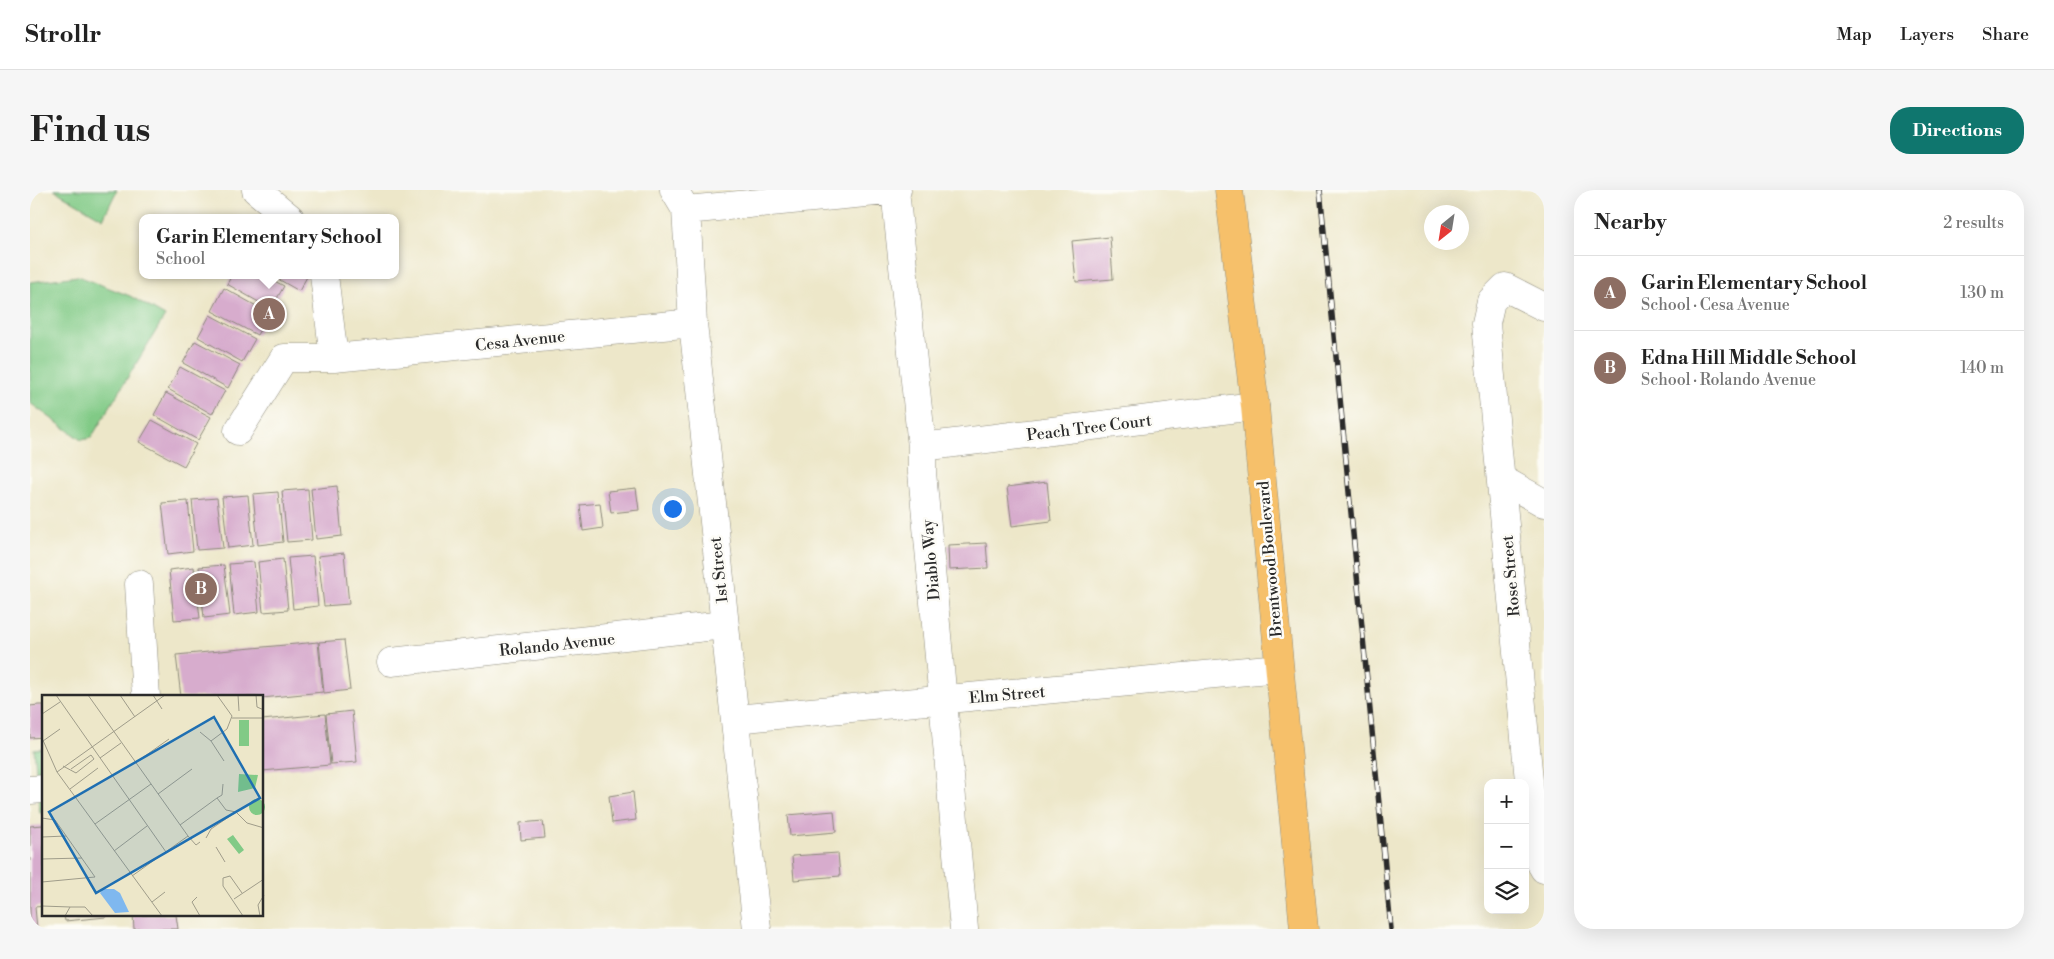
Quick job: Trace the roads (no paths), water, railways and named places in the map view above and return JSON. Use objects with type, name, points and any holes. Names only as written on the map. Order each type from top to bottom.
[{"type":"main road","name":"Brentwood Boulevard","points":[[1229,190],[1255,406],[1304,929]]},
{"type":"street","points":[[256,190],[285,214]]},
{"type":"street","points":[[680,200],[896,190]]},
{"type":"street","name":"Diablo Way","points":[[896,190],[922,447],[922,472],[964,929]]},
{"type":"street","name":"1st Street","points":[[680,200],[758,929]]},
{"type":"street","points":[[325,279],[341,357]]},
{"type":"street","name":"Rose Street","points":[[1544,307],[1506,288],[1491,301],[1486,323],[1501,479],[1533,703],[1536,855],[1544,869]]},
{"type":"street","name":"Cesa Avenue","points":[[238,431],[284,358],[341,357],[693,323]]},
{"type":"street","name":"Peach Tree Court","points":[[922,447],[1255,406]]},
{"type":"street","points":[[1501,479],[1544,504]]},
{"type":"street","points":[[139,584],[146,695]]},
{"type":"street","name":"Rolando Avenue","points":[[391,662],[724,625]]},
{"type":"street","name":"Elm Street","points":[[735,719],[1279,668]]},
{"type":"railway","points":[[1320,190],[1391,929]]},
{"type":"place","name":"Garin Elementary School","points":[[269,314]]},
{"type":"place","name":"Edna Hill Middle School","points":[[201,589]]}]
